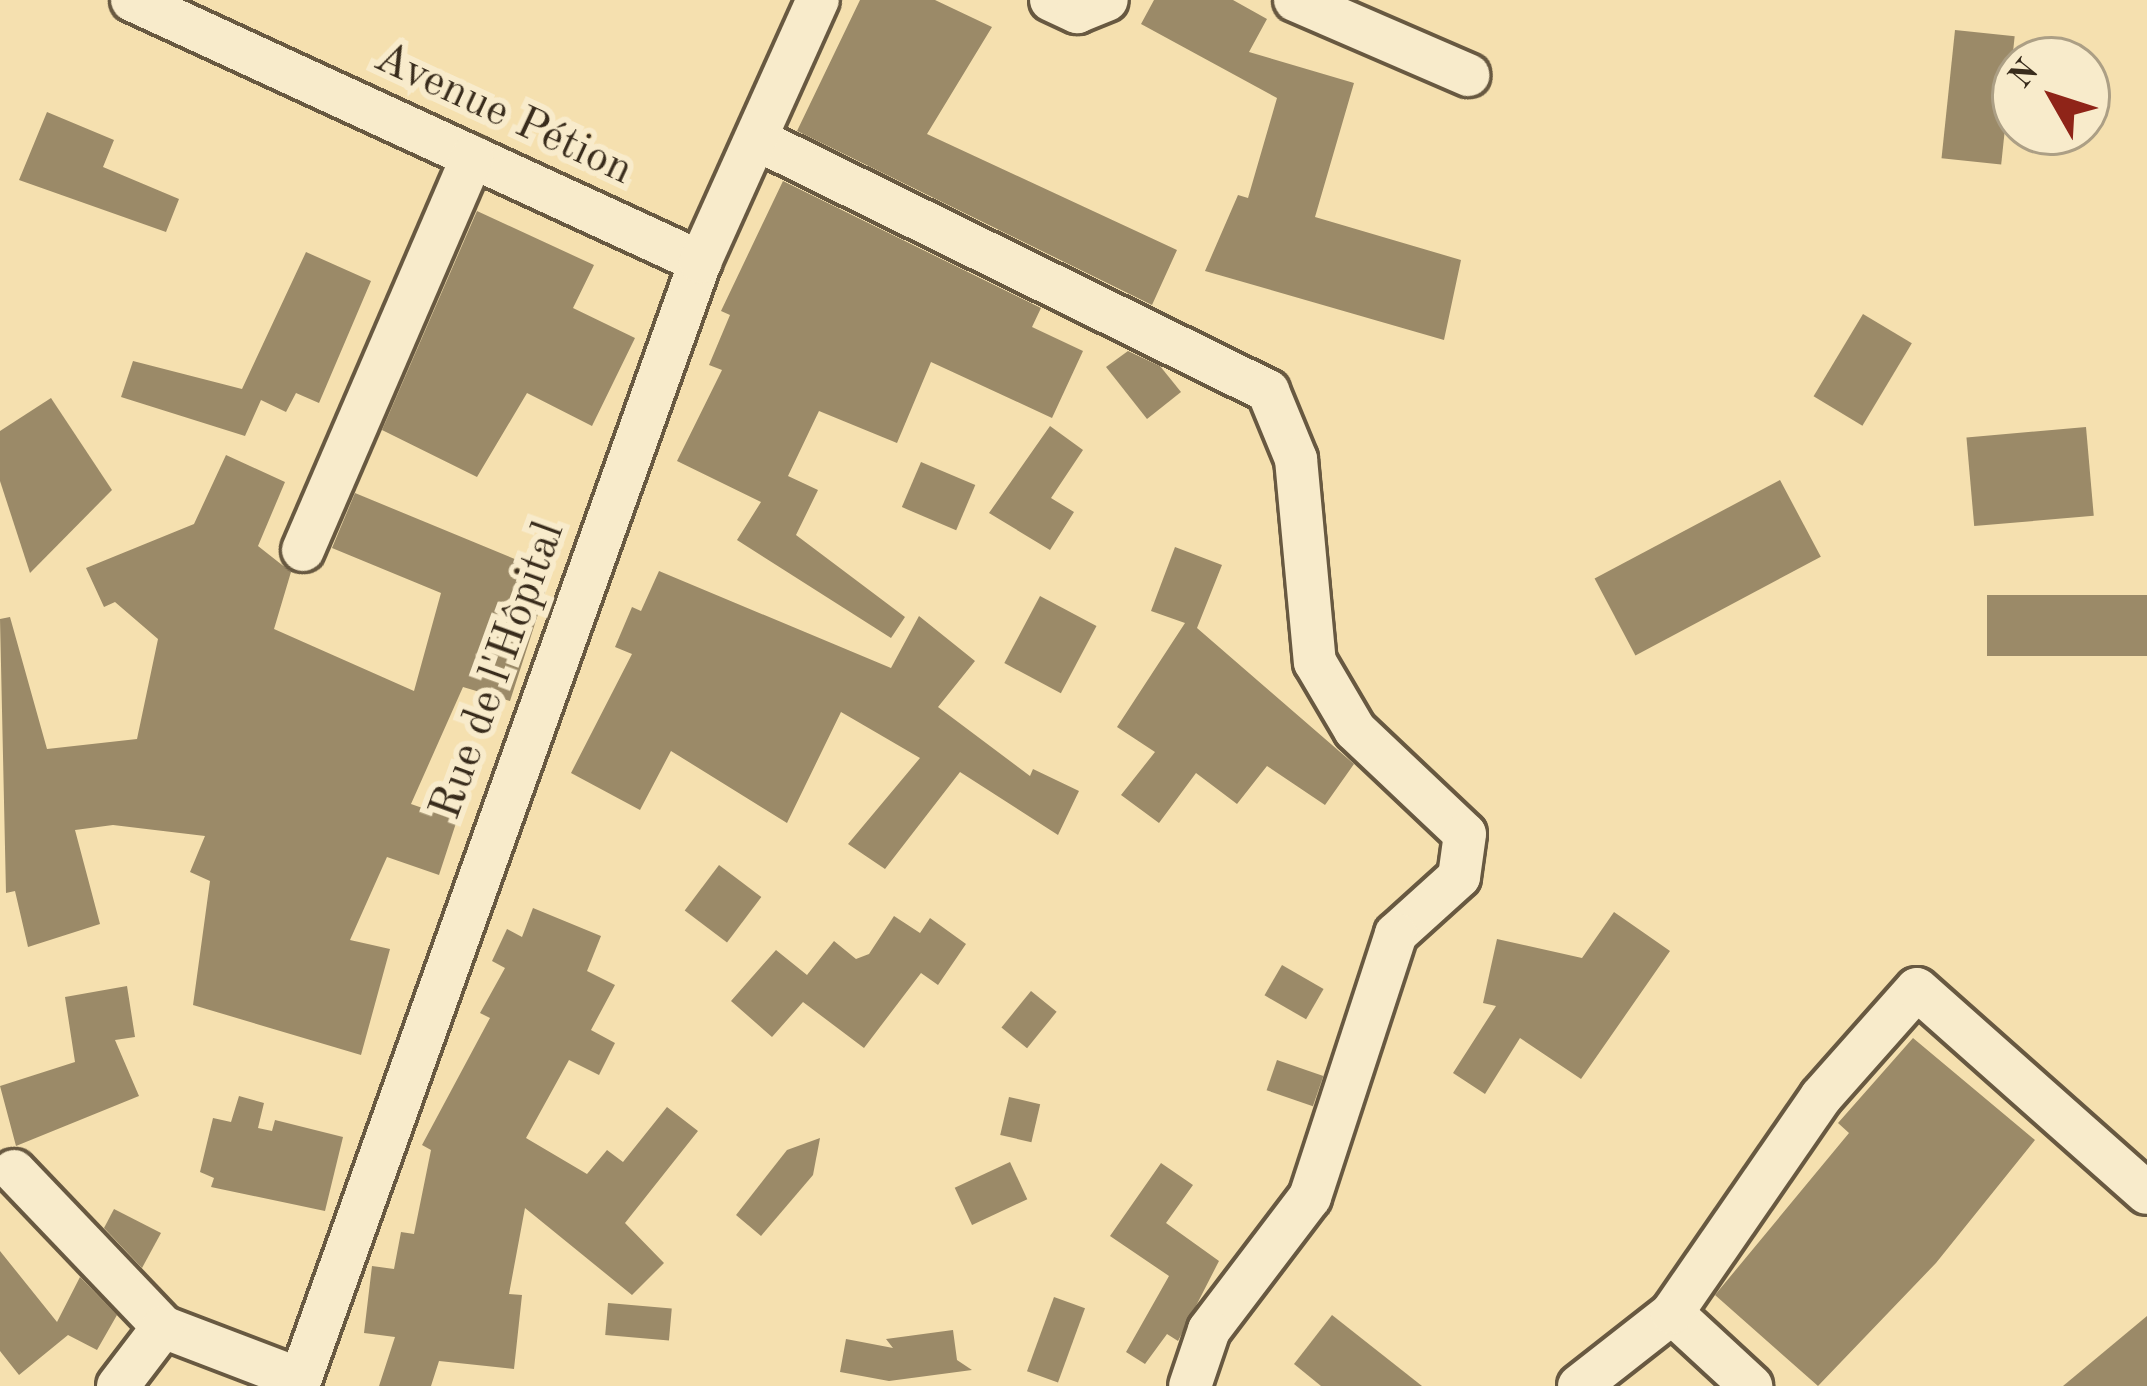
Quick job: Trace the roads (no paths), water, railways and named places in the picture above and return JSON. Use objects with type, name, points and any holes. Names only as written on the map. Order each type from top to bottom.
[{"type":"street","name":"Avenue Pétion","points":[[132,0],[700,262]]},
{"type":"street","name":"Rue de l'Hôpital","points":[[299,1383],[700,262],[818,0]]},
{"type":"street","points":[[1051,0],[1077,12],[1107,0]]},
{"type":"street","points":[[1295,0],[1468,74]]},
{"type":"street","points":[[756,139],[1268,391],[1296,459],[1315,662],[1355,730],[1465,834],[1459,877],[1396,934],[1310,1197],[1209,1330],[1190,1386]]},
{"type":"street","points":[[303,550],[472,157]]},
{"type":"street","points":[[1579,1386],[1672,1313],[1821,1097],[1917,989],[2147,1192]]},
{"type":"street","points":[[14,1172],[163,1328],[299,1383]]},
{"type":"street","points":[[1672,1313],[1751,1386]]},
{"type":"street","points":[[118,1386],[163,1328]]}]
